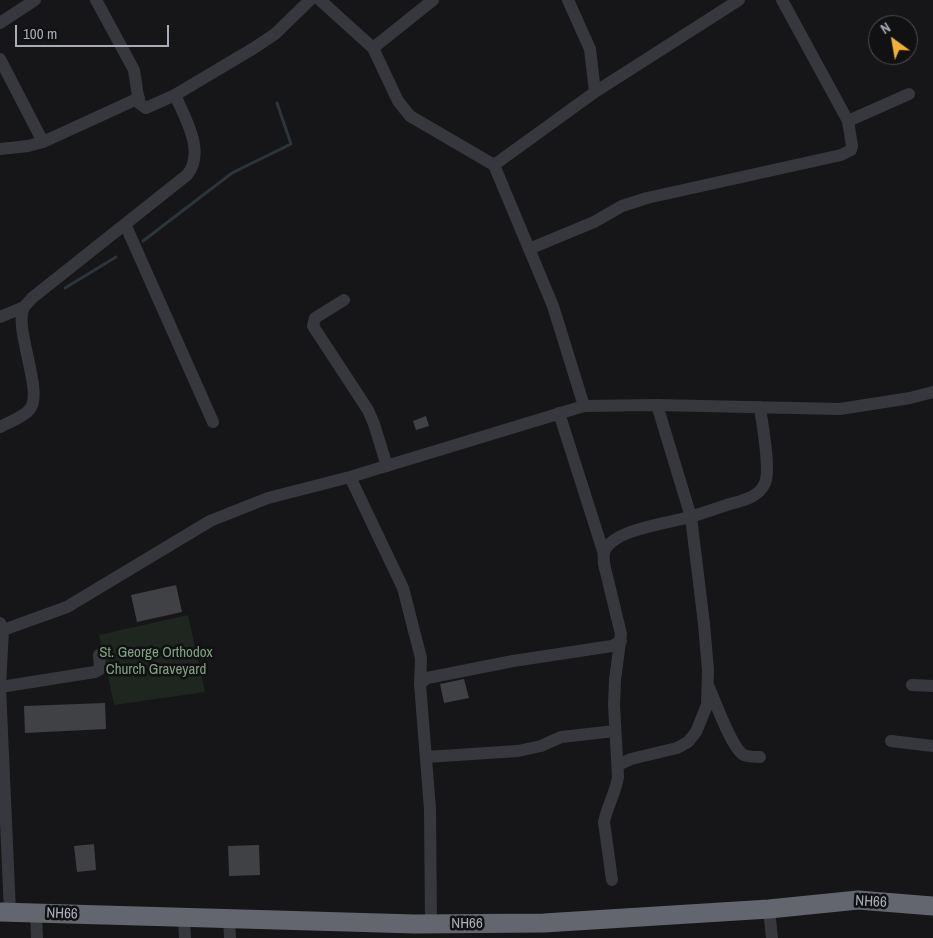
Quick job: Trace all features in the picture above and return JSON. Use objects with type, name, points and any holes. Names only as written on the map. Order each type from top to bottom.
[{"type":"highway","name":"NH66","points":[[5,912],[229,918],[420,929],[770,909],[858,900],[933,906]]},
{"type":"street","points":[[0,23],[34,0]]},
{"type":"street","points":[[96,0],[134,70],[139,103],[146,108],[175,94],[275,34],[310,0]]},
{"type":"street","points":[[320,0],[373,48],[398,101],[410,116],[494,165],[553,306],[584,406]]},
{"type":"street","points":[[373,48],[433,0]]},
{"type":"street","points":[[568,0],[590,50],[596,92]]},
{"type":"street","points":[[494,165],[596,92],[739,0]]},
{"type":"street","points":[[529,249],[594,222],[622,206],[647,198],[848,153],[852,146],[848,121],[782,0]]},
{"type":"street","points":[[0,59],[43,142]]},
{"type":"street","points":[[0,317],[24,307],[32,298],[187,175],[192,169],[195,160],[194,145],[189,126],[175,94]]},
{"type":"street","points":[[848,121],[909,94]]},
{"type":"street","points":[[0,149],[28,146],[43,142],[138,98]]},
{"type":"street","points":[[125,224],[212,422]]},
{"type":"street","points":[[344,300],[316,318],[313,326],[368,410],[386,466]]},
{"type":"street","points":[[0,427],[23,415],[31,408],[33,402],[34,390],[22,322],[24,307]]},
{"type":"street","points":[[5,912],[0,687],[1,628],[67,607],[210,521],[268,498],[350,477],[584,406],[657,405],[840,408],[910,398],[933,392]]},
{"type":"street","points":[[618,765],[631,759],[677,748],[688,742],[696,732],[707,705],[708,685],[704,624],[690,516],[657,405]]},
{"type":"street","points":[[604,554],[608,546],[624,534],[690,516],[759,493],[764,486],[767,470],[760,407]]},
{"type":"street","points":[[559,414],[604,554],[604,564],[621,634],[615,680],[617,787],[604,822],[612,880]]},
{"type":"street","points":[[350,477],[403,588],[421,658],[420,684],[430,809],[420,929]]},
{"type":"street","points":[[420,684],[427,678],[513,661],[612,646],[621,641]]},
{"type":"street","points":[[0,687],[94,672],[100,669],[99,655]]},
{"type":"street","points":[[708,685],[738,750],[744,754],[760,757]]},
{"type":"street","points":[[912,685],[933,686]]},
{"type":"street","points":[[426,757],[518,751],[541,746],[561,737],[615,731]]},
{"type":"street","points":[[891,741],[933,746]]},
{"type":"street","points":[[770,909],[772,938]]},
{"type":"street","points":[[36,913],[37,938]]},
{"type":"street","points":[[184,917],[185,938]]},
{"type":"street","points":[[229,918],[230,938]]},
{"type":"green space","name":"St. George Orthodox Church Graveyard","points":[[188,615],[205,692],[114,705],[99,635]]},
{"type":"building","points":[[426,416],[429,426],[416,430],[413,421]]},
{"type":"building","points":[[176,585],[182,612],[137,622],[131,595]]},
{"type":"building","points":[[464,679],[469,698],[444,703],[440,684]]},
{"type":"building","points":[[105,703],[106,729],[25,733],[24,706]]},
{"type":"building","points":[[94,844],[96,870],[77,872],[74,846]]},
{"type":"building","points":[[259,845],[260,875],[229,876],[228,846]]},
{"type":"waterway","points":[[143,241],[232,173],[291,144],[277,103]]},
{"type":"waterway","points":[[65,288],[116,257]]}]
